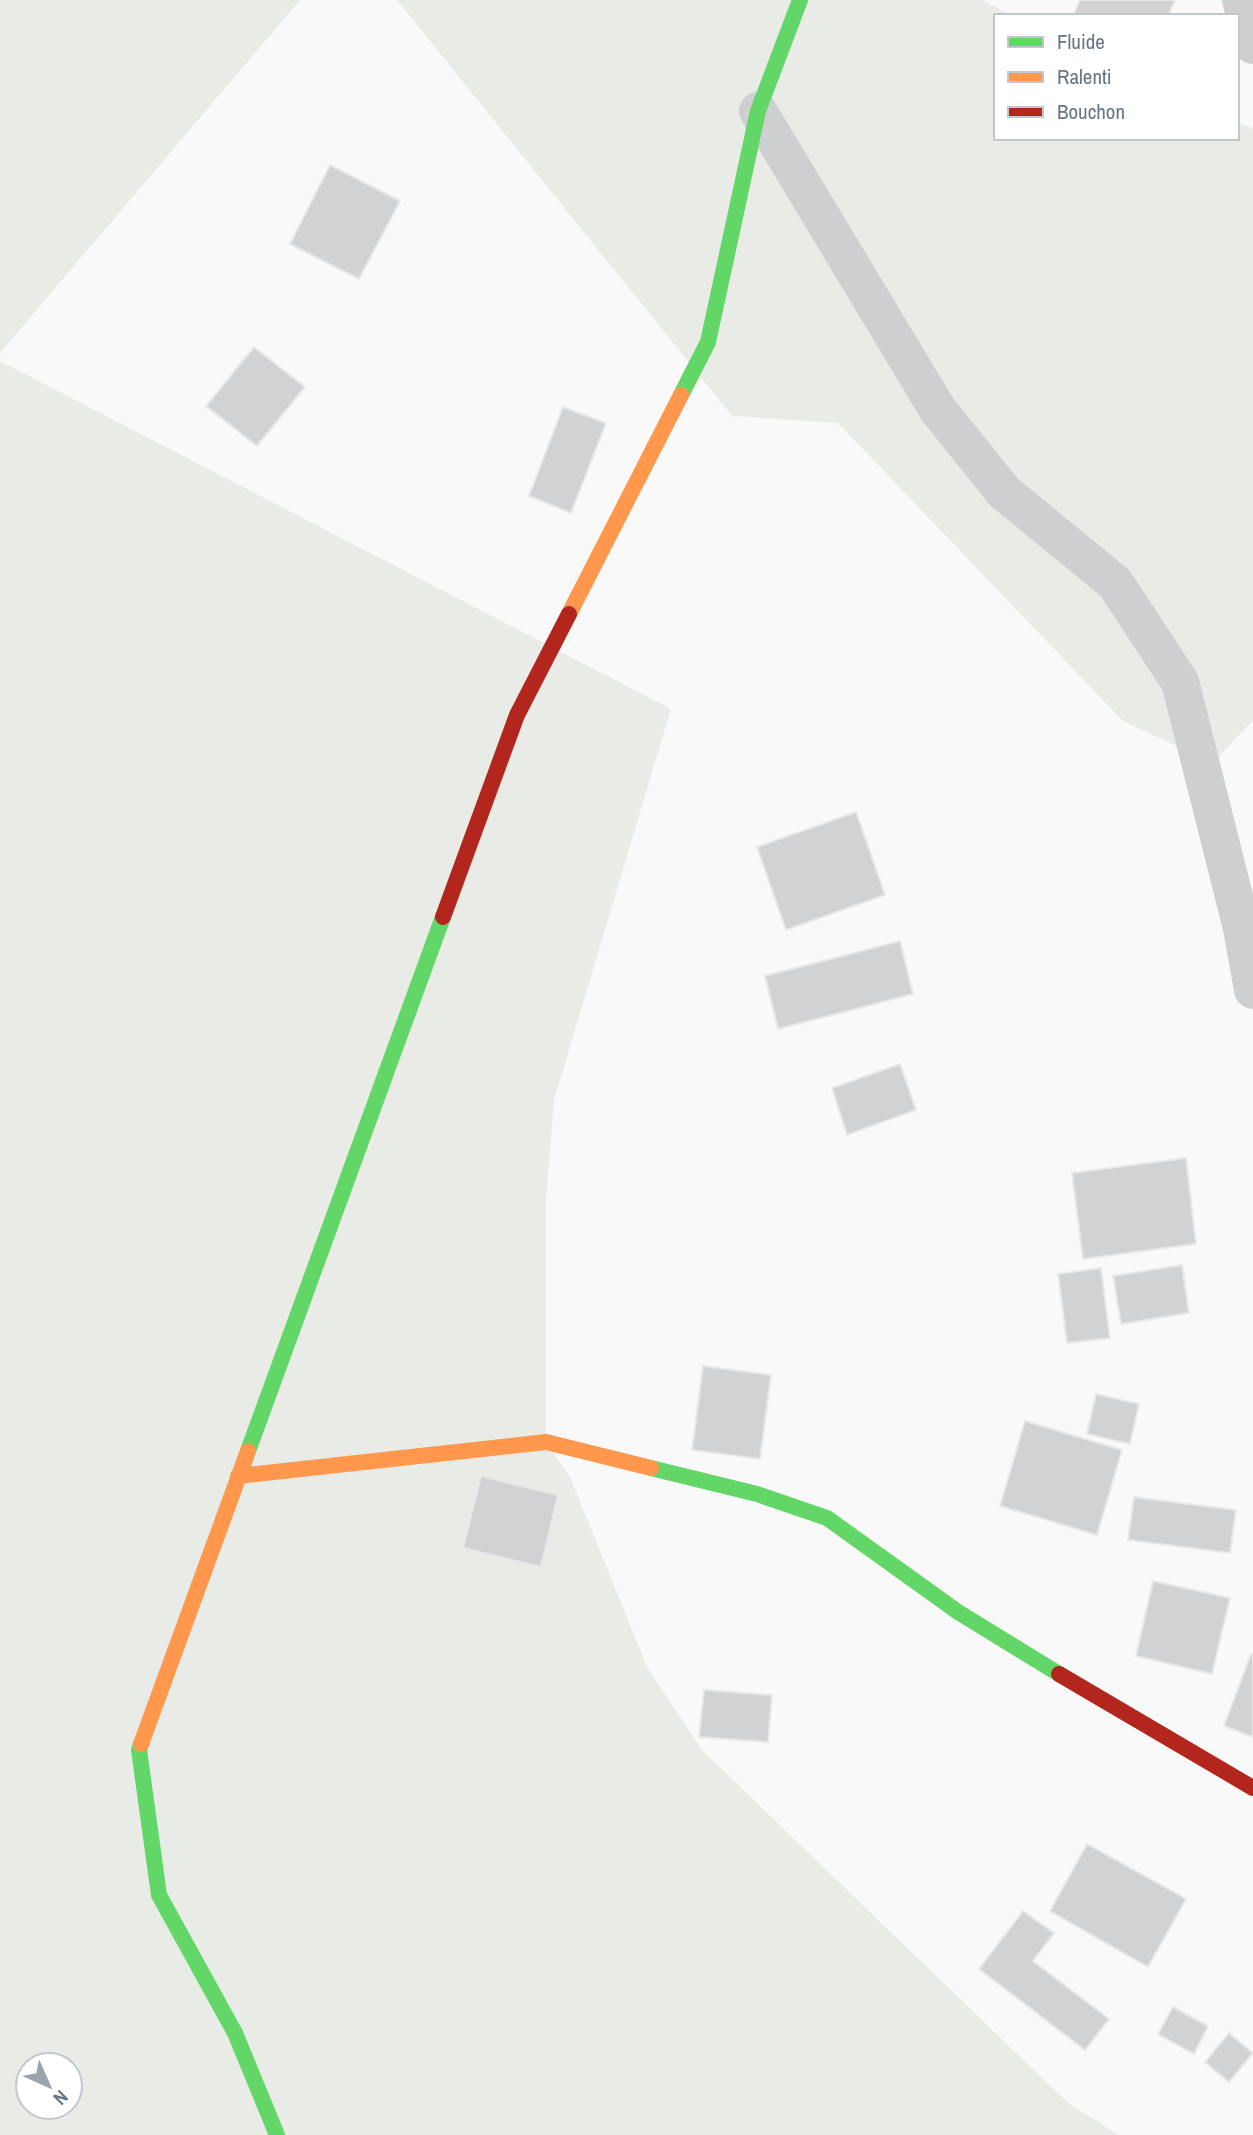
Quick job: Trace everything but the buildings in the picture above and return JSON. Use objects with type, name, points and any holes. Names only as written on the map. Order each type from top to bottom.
[{"type":"street","points":[[277,2135],[235,2033],[159,1895],[139,1750],[517,715],[708,342],[758,111],[800,0]]},
{"type":"street","points":[[1241,0],[1253,45]]},
{"type":"street","points":[[758,111],[938,410],[1004,492],[1115,583],[1180,682],[1242,928],[1253,990]]},
{"type":"street","points":[[238,1476],[546,1443],[757,1494],[827,1518],[958,1612],[1110,1706],[1253,1788]]},
{"type":"shaded area","points":[[0,0],[300,0],[0,353]]},
{"type":"shaded area","points":[[397,0],[982,0],[1009,14],[994,14],[994,140],[1239,140],[1239,123],[1253,129],[1253,720],[1213,763],[1123,721],[838,423],[732,416]]},
{"type":"shaded area","points":[[0,361],[671,709],[554,1100],[546,1199],[546,1442],[570,1477],[647,1667],[703,1751],[1068,2103],[1119,2135],[0,2135]]},
{"type":"traffic: fast","points":[[681,395],[708,342],[758,111],[800,0]]},
{"type":"traffic: fast","points":[[248,1451],[443,917]]},
{"type":"traffic: fast","points":[[651,1468],[757,1494],[827,1518],[958,1612],[1059,1674]]},
{"type":"traffic: fast","points":[[141,1744],[139,1750],[159,1895],[235,2033],[277,2135]]},
{"type":"traffic: slow","points":[[569,614],[681,395]]},
{"type":"traffic: slow","points":[[238,1476],[546,1442],[651,1468]]},
{"type":"traffic: slow","points":[[141,1744],[248,1451]]},
{"type":"traffic: jam","points":[[443,917],[517,715],[569,614]]},
{"type":"traffic: jam","points":[[1059,1674],[1253,1788]]}]
